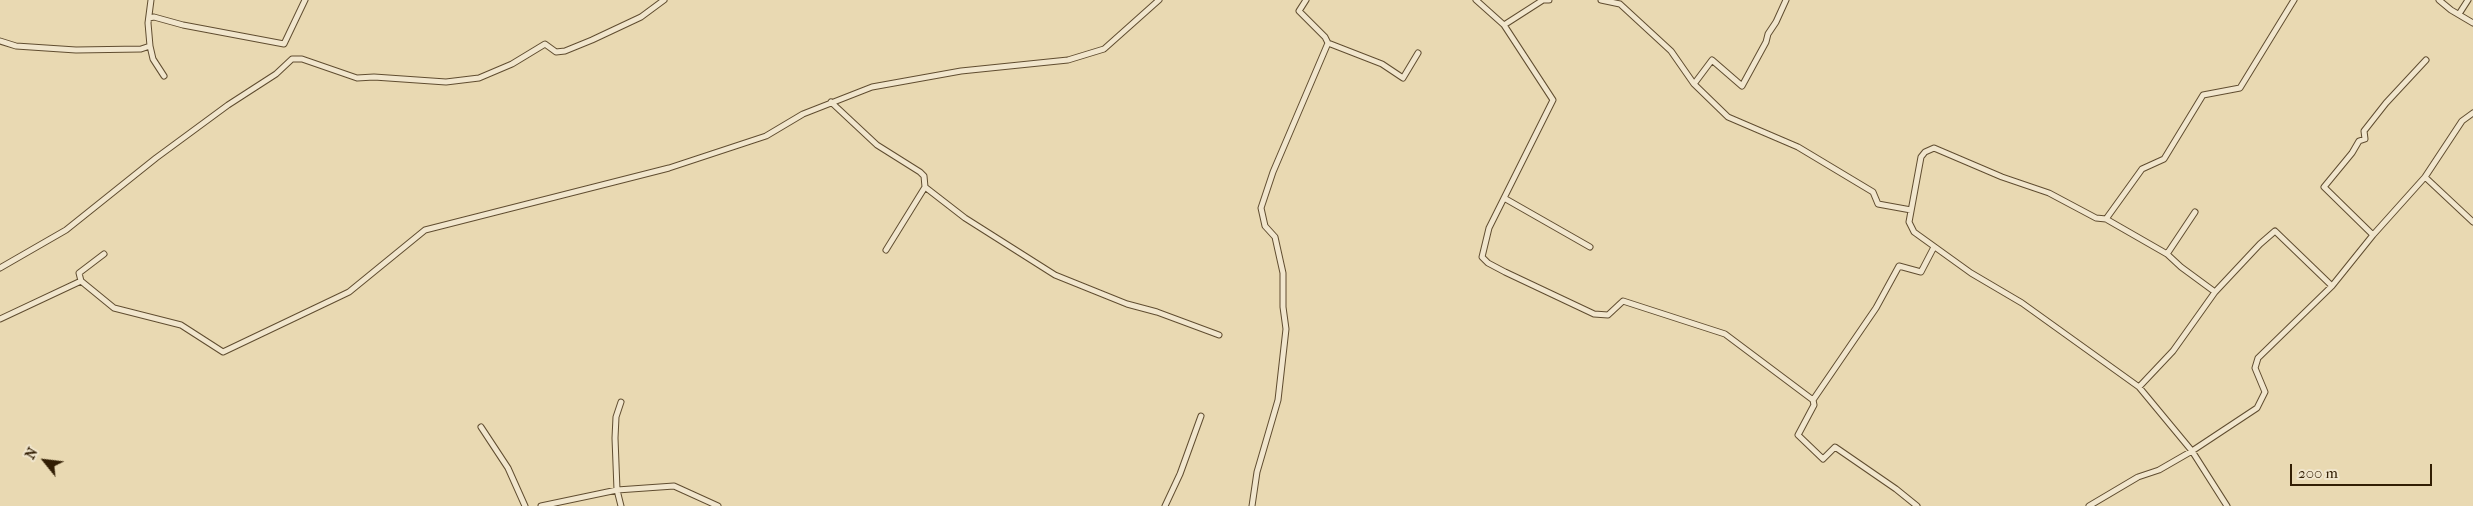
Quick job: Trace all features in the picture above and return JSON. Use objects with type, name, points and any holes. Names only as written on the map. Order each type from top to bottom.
[{"type":"street","points":[[151,0],[149,18],[150,46],[153,59],[164,76]]},
{"type":"street","points":[[149,18],[154,17],[182,25],[284,44],[305,0]]},
{"type":"street","points":[[0,268],[66,230],[156,158],[228,105],[276,74],[292,59],[302,59],[357,78],[374,77],[446,82],[479,78],[512,64],[545,44],[556,52],[565,51],[592,40],[641,17],[664,0]]},
{"type":"street","points":[[104,254],[79,273],[81,281],[114,308],[181,325],[223,352],[349,292],[425,230],[668,168],[766,136],[804,114],[872,87],[960,71],[1068,60],[1104,49],[1159,0]]},
{"type":"street","points":[[1306,0],[1299,11],[1325,37],[1328,43],[1382,64],[1403,78],[1418,53]]},
{"type":"street","points":[[1476,0],[1504,25],[1554,100],[1489,228],[1482,257],[1488,263],[1594,314],[1608,315],[1623,301],[1725,334],[1813,400]]},
{"type":"street","points":[[1504,25],[1543,0],[1549,0]]},
{"type":"street","points":[[1601,0],[1621,2],[1671,50],[1694,84],[1728,117],[1798,147],[1873,192],[1878,204],[1911,210]]},
{"type":"street","points":[[1694,84],[1712,60],[1742,86],[1786,0]]},
{"type":"street","points":[[2106,219],[2142,169],[2164,159],[2203,94],[2240,88],[2294,0]]},
{"type":"street","points":[[2439,0],[2473,23]]},
{"type":"street","points":[[2459,14],[2468,0]]},
{"type":"street","points":[[0,42],[16,46],[76,50],[141,49],[150,46]]},
{"type":"street","points":[[1252,506],[1257,472],[1278,400],[1286,329],[1283,307],[1283,273],[1275,237],[1265,226],[1261,208],[1273,172],[1328,43]]},
{"type":"street","points":[[2373,235],[2324,187],[2352,153],[2358,141],[2365,139],[2364,131],[2386,103],[2426,60]]},
{"type":"street","points":[[831,102],[878,145],[924,176],[924,187],[886,250]]},
{"type":"street","points":[[2089,506],[2138,477],[2159,470],[2192,451],[2256,408],[2265,392],[2255,368],[2258,358],[2332,286],[2373,235],[2425,177],[2462,121],[2473,113]]},
{"type":"street","points":[[2215,292],[2181,267],[2167,254],[2106,219],[2096,218],[2050,193],[2002,177],[1934,148],[1925,152],[1920,157],[1909,222],[1914,232],[1971,273],[2022,303],[2139,387],[2192,451],[2226,506]]},
{"type":"street","points":[[2425,177],[2473,222]]},
{"type":"street","points":[[924,187],[965,218],[1054,275],[1127,304],[1157,312],[1219,335]]},
{"type":"street","points":[[1504,198],[1590,247]]},
{"type":"street","points":[[2167,254],[2195,212]]},
{"type":"street","points":[[2139,387],[2172,351],[2215,292],[2260,244],[2275,232],[2332,286]]},
{"type":"street","points":[[1917,506],[1896,489],[1835,448],[1823,459],[1798,435],[1814,405],[1813,400],[1876,308],[1900,266],[1920,272],[1934,247]]},
{"type":"street","points":[[0,319],[81,281]]},
{"type":"street","points":[[621,402],[616,417],[615,438],[617,490],[621,506]]},
{"type":"street","points":[[1165,506],[1180,474],[1201,416]]},
{"type":"street","points":[[481,427],[508,468],[525,506]]},
{"type":"street","points":[[541,506],[617,490],[674,486],[718,506]]}]
